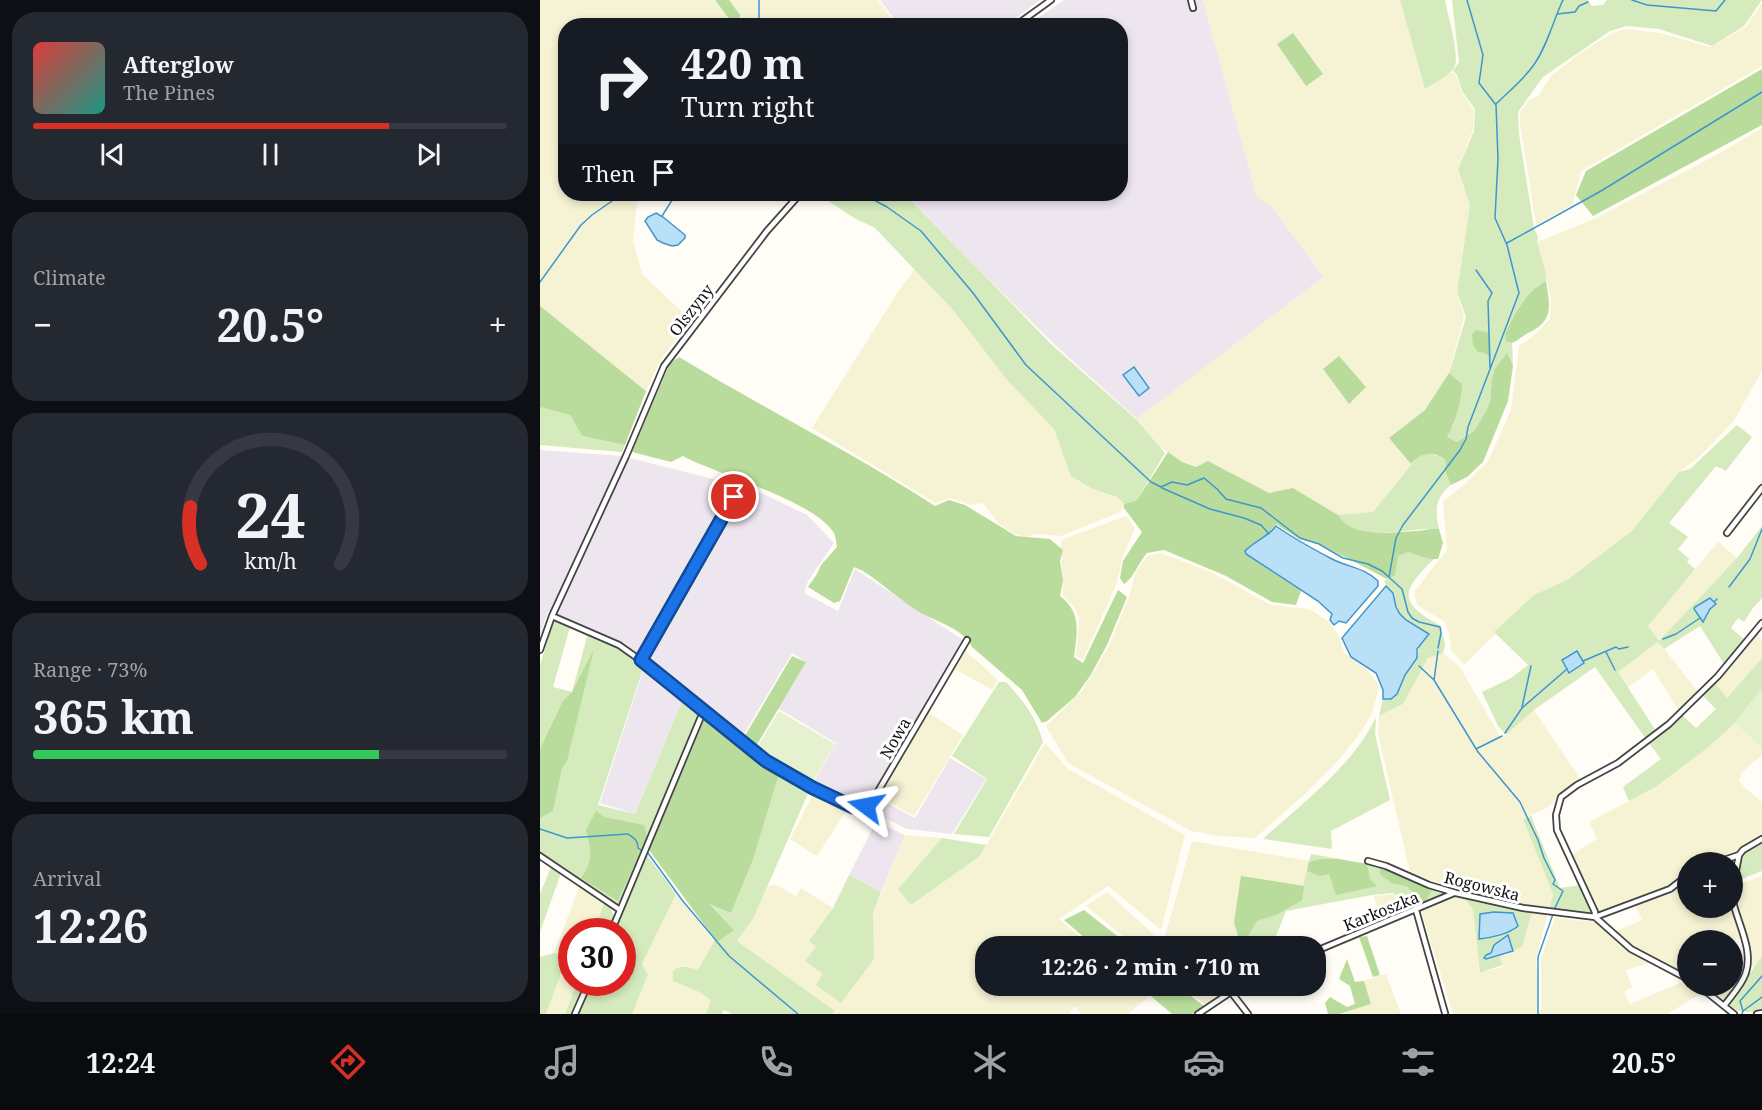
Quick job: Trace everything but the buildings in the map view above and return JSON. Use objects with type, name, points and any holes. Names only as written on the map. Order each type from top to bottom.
[{"type":"street","points":[[1026,18],[1051,0]]},
{"type":"street","points":[[1191,0],[1193,8]]},
{"type":"street","name":"Olszyny","points":[[552,616],[668,360],[766,231],[794,201]]},
{"type":"street","points":[[1727,533],[1762,488]]},
{"type":"street","points":[[641,660],[734,497]]},
{"type":"street","points":[[540,650],[552,616]]},
{"type":"street","name":"Nowa","points":[[552,616],[619,645],[641,660],[766,761],[853,807],[866,806],[872,801],[967,640]]},
{"type":"street","points":[[1677,973],[1631,949],[1595,917],[1591,903],[1557,830],[1556,815],[1562,797],[1577,785],[1618,763],[1669,724],[1718,676],[1762,623]]},
{"type":"street","points":[[617,918],[703,712]]},
{"type":"street","points":[[1741,852],[1762,839]]},
{"type":"street","points":[[540,856],[620,910]]},
{"type":"street","name":"Rogowska","points":[[1368,861],[1456,893],[1548,912],[1595,917],[1670,889],[1677,884]]},
{"type":"street","name":"Karkoszka","points":[[1326,947],[1456,893]]},
{"type":"street","points":[[1416,910],[1445,1013]]},
{"type":"street","points":[[1724,1006],[1745,976],[1747,967],[1747,951],[1738,918]]},
{"type":"street","points":[[575,1014],[583,996]]},
{"type":"street","points":[[1198,1014],[1225,996]]},
{"type":"street","points":[[1234,996],[1248,1014]]},
{"type":"street","points":[[1712,996],[1734,1014]]},
{"type":"street","points":[[1757,1014],[1762,1012]]},
{"type":"shaded area","points":[[540,0],[715,0],[728,18],[558,18],[558,201],[637,201],[633,240],[642,274],[691,320],[661,359],[646,391],[540,306]]},
{"type":"shaded area","points":[[729,0],[878,0],[892,18],[743,18]]},
{"type":"shaded area","points":[[880,0],[1040,0],[1016,18],[893,18]]},
{"type":"shaded area","points":[[1064,0],[1203,0],[1257,197],[1266,199],[1324,277],[1137,419],[1055,345],[913,201],[1128,201],[1128,18],[1038,18]]},
{"type":"shaded area","points":[[1203,0],[1400,0],[1425,89],[1452,72],[1456,75],[1462,93],[1474,110],[1473,130],[1458,169],[1470,205],[1457,292],[1464,317],[1449,373],[1425,410],[1389,438],[1411,464],[1373,512],[1338,515],[1293,488],[1269,493],[1208,461],[1196,467],[1182,462],[1160,447],[1137,419],[1324,277],[1273,208],[1257,197]]},
{"type":"shaded area","points":[[1762,3],[1762,66],[1581,171],[1574,204],[1536,225],[1520,112],[1529,100],[1538,96],[1551,76],[1579,54],[1612,33],[1626,29],[1661,33],[1710,47],[1746,27]]},
{"type":"shaded area","points":[[1762,128],[1762,371],[1733,422],[1700,456],[1679,472],[1632,531],[1567,580],[1534,595],[1464,665],[1451,650],[1445,622],[1417,605],[1414,592],[1447,550],[1443,502],[1488,461],[1511,410],[1519,346],[1550,319],[1551,300],[1537,242],[1594,219],[1722,152]]},
{"type":"shaded area","points":[[915,269],[953,310],[1007,380],[1054,429],[1093,489],[1117,497],[1124,504],[1120,512],[1061,536],[1037,534],[1025,537],[999,524],[983,503],[971,505],[950,498],[935,503],[812,428],[899,290]]},
{"type":"shaded area","points":[[540,450],[622,456],[753,489],[807,515],[834,543],[808,581],[804,593],[838,611],[855,569],[963,640],[874,796],[915,818],[950,758],[986,779],[952,834],[907,829],[813,783],[836,743],[776,707],[805,661],[792,653],[741,739],[685,694],[635,814],[600,803],[646,662],[621,643],[548,611],[540,637]]},
{"type":"shaded area","points":[[1126,516],[1135,528],[1123,556],[1116,585],[1083,660],[1076,656],[1079,618],[1074,606],[1063,596],[1061,540]]},
{"type":"shaded area","points":[[1718,542],[1737,558],[1659,642],[1698,692],[1679,711],[1653,669],[1627,688],[1617,673],[1658,642],[1647,626]]},
{"type":"shaded area","points":[[1161,553],[1211,572],[1271,605],[1310,609],[1329,622],[1339,636],[1344,652],[1368,671],[1379,685],[1373,711],[1361,732],[1337,762],[1255,838],[1219,836],[1191,831],[1068,763],[1046,726],[1082,691],[1109,646],[1129,597],[1135,574],[1147,556]]},
{"type":"shaded area","points":[[1758,633],[1762,641],[1762,658],[1727,698],[1715,683]]},
{"type":"shaded area","points":[[966,651],[998,680],[992,690],[955,669]]},
{"type":"shaded area","points":[[1443,653],[1460,667],[1501,738],[1534,710],[1581,780],[1563,791],[1549,807],[1523,819],[1553,894],[1536,959],[1538,989],[1537,1009],[1535,1010],[1541,1010],[1541,959],[1555,918],[1595,922],[1624,949],[1649,963],[1626,970],[1632,987],[1624,992],[1630,1004],[1677,984],[1677,996],[1697,996],[1668,1014],[1453,1014],[1421,911],[1452,898],[1465,899],[1473,910],[1480,973],[1501,967],[1503,969],[1500,957],[1522,947],[1534,907],[1468,893],[1410,873],[1378,734],[1379,716],[1403,704],[1428,658]]},
{"type":"shaded area","points":[[929,713],[963,735],[914,816],[879,797]]},
{"type":"shaded area","points":[[1735,723],[1762,749],[1762,755],[1742,772],[1739,780],[1762,802],[1762,836],[1738,852],[1677,852],[1677,879],[1668,886],[1602,912],[1598,911],[1571,855],[1597,839],[1589,822],[1657,786],[1706,749]]},
{"type":"shaded area","points":[[1045,743],[1068,769],[1185,835],[1161,930],[1108,886],[1059,919],[1079,936],[975,936],[975,996],[1148,997],[1128,1014],[1082,1014],[1074,1007],[1069,1014],[832,1014],[834,1011],[737,941],[753,919],[768,886],[777,885],[796,896],[801,888],[833,908],[809,941],[816,946],[823,975],[817,984],[874,959],[873,913],[905,835],[942,838],[898,889],[980,856]]},
{"type":"shaded area","points":[[813,794],[847,810],[817,856],[790,839]]},
{"type":"shaded area","points":[[876,822],[905,835],[881,892],[849,875]]},
{"type":"shaded area","points":[[1192,841],[1310,861],[1304,886],[1234,923],[1237,936],[1165,936]]},
{"type":"shaded area","points":[[1762,876],[1762,956],[1753,968],[1742,918],[1743,883]]},
{"type":"shaded area","points":[[1677,884],[1677,918],[1736,918],[1740,930],[1677,930],[1677,972],[1627,945],[1614,932],[1642,920],[1635,904]]},
{"type":"shaded area","points":[[580,885],[605,901],[598,918],[567,918]]},
{"type":"shaded area","points":[[1107,892],[1155,936],[1123,936],[1086,906]]},
{"type":"shaded area","points":[[676,894],[714,941],[698,970],[683,966],[673,981],[712,1000],[706,1014],[632,1014],[648,976],[642,964]]},
{"type":"shaded area","points":[[1398,894],[1405,913],[1381,922],[1374,896]]},
{"type":"shaded area","points":[[558,943],[558,954],[554,953]]},
{"type":"shaded area","points":[[1386,974],[1401,1014],[1339,1014],[1371,1004],[1364,981]]},
{"type":"shaded area","points":[[558,982],[558,996],[572,996],[565,1014],[546,1014]]},
{"type":"shaded area","points":[[1195,996],[1220,996],[1206,1005]]},
{"type":"shaded area","points":[[1717,996],[1729,996],[1728,998],[1723,1000]]},
{"type":"green space","points":[[715,0],[729,0],[741,16],[728,18]]},
{"type":"green space","points":[[1400,0],[1445,0],[1455,47],[1455,64],[1450,73],[1425,89]]},
{"type":"green space","points":[[1452,0],[1588,0],[1592,6],[1603,5],[1607,0],[1762,0],[1744,26],[1712,46],[1659,29],[1627,26],[1610,31],[1543,77],[1518,112],[1519,134],[1534,228],[1538,237],[1537,242],[1546,281],[1537,286],[1505,334],[1506,340],[1512,343],[1513,366],[1506,354],[1493,372],[1490,402],[1486,411],[1474,431],[1457,442],[1446,437],[1454,424],[1449,374],[1466,317],[1457,292],[1470,205],[1458,169],[1474,131],[1475,109],[1462,91],[1457,75],[1453,71],[1459,62]]},
{"type":"green space","points":[[1293,33],[1323,74],[1306,86],[1277,44]]},
{"type":"green space","points":[[1762,69],[1762,125],[1593,216],[1576,195],[1586,171]]},
{"type":"green space","points":[[828,201],[912,201],[1051,344],[1137,420],[1165,453],[1137,500],[1124,504],[1117,497],[1093,489],[1071,476],[1054,429],[1007,380],[953,310],[875,228],[854,218]]},
{"type":"green space","points":[[1546,281],[1549,309],[1544,321],[1515,342],[1506,341],[1505,334],[1522,304],[1539,285]]},
{"type":"green space","points":[[540,306],[646,391],[625,445],[582,436],[570,415],[540,407]]},
{"type":"green space","points":[[1476,330],[1490,333],[1491,358],[1485,353],[1478,352],[1473,345],[1472,334]]},
{"type":"green space","points":[[1507,353],[1513,366],[1508,401],[1483,462],[1467,477],[1451,485],[1445,471],[1446,461],[1441,457],[1432,454],[1423,455],[1411,464],[1389,438],[1425,410],[1449,373],[1462,384],[1458,411],[1447,437],[1457,442],[1474,431],[1490,402],[1494,370]]},
{"type":"green space","points":[[1339,356],[1366,387],[1349,404],[1323,369]]},
{"type":"green space","points":[[679,357],[872,467],[935,506],[949,500],[965,505],[1016,536],[1050,539],[1063,550],[1060,561],[1063,580],[1060,596],[1067,602],[1075,616],[1077,631],[1074,657],[1083,663],[1118,590],[1127,597],[1107,645],[1075,697],[1042,723],[1022,690],[972,647],[963,635],[914,608],[863,571],[854,567],[840,601],[834,603],[808,587],[821,565],[837,547],[834,533],[823,521],[806,509],[683,456],[671,462],[632,452],[670,363]]},
{"type":"green space","points":[[540,407],[570,415],[582,436],[625,445],[622,452],[540,445]]},
{"type":"green space","points":[[1737,425],[1752,437],[1726,471],[1716,466],[1669,523],[1688,537],[1678,549],[1689,559],[1687,562],[1695,569],[1648,626],[1659,641],[1737,558],[1762,526],[1762,598],[1744,622],[1738,618],[1731,628],[1744,639],[1724,664],[1700,626],[1664,649],[1658,642],[1618,672],[1656,731],[1646,739],[1595,667],[1534,710],[1506,735],[1498,726],[1482,692],[1511,678],[1528,665],[1494,632],[1534,595],[1567,580],[1632,531],[1679,472],[1690,469]]},
{"type":"green space","points":[[1168,452],[1182,462],[1196,467],[1208,461],[1269,493],[1293,488],[1338,515],[1344,523],[1363,531],[1385,533],[1439,529],[1443,543],[1438,559],[1429,559],[1408,552],[1398,556],[1395,576],[1387,579],[1320,544],[1299,539],[1276,524],[1252,545],[1246,554],[1301,591],[1296,605],[1272,602],[1226,576],[1164,550],[1147,553],[1124,584],[1120,578],[1123,561],[1142,532],[1124,508],[1124,504],[1137,500]]},
{"type":"green space","points":[[1428,453],[1446,461],[1445,471],[1451,485],[1439,499],[1437,516],[1439,529],[1370,532],[1357,530],[1346,524],[1338,515],[1373,512],[1418,456]]},
{"type":"green space","points":[[1408,551],[1434,559],[1415,580],[1410,588],[1409,596],[1417,610],[1441,626],[1445,645],[1443,653],[1428,658],[1403,704],[1379,716],[1383,699],[1391,699],[1397,694],[1405,675],[1417,658],[1419,646],[1425,640],[1425,631],[1400,614],[1384,581],[1395,576],[1397,556]]},
{"type":"green space","points":[[554,621],[570,627],[553,687],[572,692],[588,633],[618,646],[644,666],[598,805],[635,814],[683,699],[698,711],[700,716],[618,905],[540,853],[540,665]]},
{"type":"green space","points":[[594,649],[567,761],[562,768],[553,811],[540,818],[540,749],[563,701],[572,692]]},
{"type":"green space","points":[[792,656],[806,662],[755,748],[743,739]]},
{"type":"green space","points":[[1762,658],[1762,689],[1735,723],[1706,749],[1657,786],[1629,801],[1623,787],[1661,759],[1648,742],[1682,715],[1696,728],[1716,709],[1703,696],[1715,683],[1727,698]]},
{"type":"green space","points":[[999,682],[1006,682],[1024,703],[1037,724],[1043,742],[989,837],[954,834],[987,779],[952,756]]},
{"type":"green space","points":[[1762,689],[1762,749],[1735,723]]},
{"type":"green space","points":[[779,711],[835,744],[814,780],[757,747]]},
{"type":"green space","points":[[1376,717],[1375,734],[1390,800],[1331,831],[1332,849],[1263,839],[1341,767],[1366,735]]},
{"type":"green space","points":[[704,720],[710,720],[779,774],[753,860],[731,913],[710,904],[734,930],[717,942],[649,850]]},
{"type":"green space","points":[[779,774],[810,789],[753,919],[737,941],[835,1011],[832,1014],[732,1014],[724,1010],[722,1014],[706,1014],[711,1000],[673,981],[673,971],[682,967],[698,970],[714,941],[734,930],[709,902],[731,913],[753,860]]},
{"type":"green space","points":[[596,811],[604,817],[644,825],[647,836],[618,901],[581,878],[590,860],[586,830]]},
{"type":"green space","points":[[1531,816],[1560,888],[1581,885],[1593,915],[1549,910],[1553,894],[1523,819]]},
{"type":"green space","points":[[942,838],[986,845],[980,856],[911,905],[898,889]]},
{"type":"green space","points":[[1762,843],[1762,871],[1743,879],[1743,855]]},
{"type":"green space","points":[[646,854],[676,894],[642,964],[648,975],[632,1014],[577,1014],[585,996],[636,996],[636,918],[618,918]]},
{"type":"green space","points":[[1311,854],[1380,866],[1447,894],[1424,904],[1418,896],[1402,900],[1393,893],[1286,911],[1276,936],[1237,936],[1234,923],[1241,876],[1303,886]]},
{"type":"green space","points":[[1321,859],[1367,864],[1370,879],[1377,886],[1336,895],[1329,874],[1320,876],[1307,871],[1309,862]]},
{"type":"green space","points":[[1380,866],[1433,888],[1424,904],[1406,886],[1391,883],[1380,874]]},
{"type":"green space","points":[[551,867],[561,873],[540,932],[540,894]]},
{"type":"green space","points":[[849,875],[881,892],[873,913],[874,959],[841,1003],[816,985],[823,974],[805,961],[816,947],[809,941],[833,908]]},
{"type":"green space","points":[[1241,876],[1304,886],[1302,900],[1276,915],[1257,921],[1248,936],[1239,936],[1234,923]]},
{"type":"green space","points":[[1454,896],[1532,913],[1522,947],[1513,951],[1507,935],[1486,959],[1505,955],[1500,958],[1502,965],[1480,973],[1473,910],[1465,899],[1452,898]],"holes":[[[1494,912],[1513,913],[1514,930],[1496,935]]]},
{"type":"green space","points":[[605,901],[609,904],[614,917],[598,918]]},
{"type":"green space","points":[[1084,910],[1117,936],[1082,936],[1064,920]]},
{"type":"green space","points":[[1367,936],[1380,975],[1373,977],[1359,937]]},
{"type":"green space","points":[[558,954],[558,982],[546,1014],[540,1014],[540,957]]},
{"type":"green space","points":[[1762,956],[1762,1009],[1745,1012],[1730,1006],[1734,996],[1743,996],[1743,983]]},
{"type":"green space","points":[[1347,959],[1355,982],[1364,981],[1371,1004],[1339,1014],[1328,1014],[1325,1003],[1330,997],[1347,1007],[1355,1004],[1350,986],[1339,979]]},
{"type":"green space","points":[[572,996],[581,996],[573,1014],[565,1014]]},
{"type":"green space","points":[[1151,996],[1191,996],[1205,1007],[1192,1014],[1172,1014]]},
{"type":"water","points":[[656,213],[685,235],[678,245],[672,246],[657,240],[645,221]]},
{"type":"water","points":[[1134,367],[1149,388],[1139,396],[1123,375]]},
{"type":"water","points":[[1276,526],[1297,540],[1339,562],[1362,570],[1378,581],[1378,586],[1346,623],[1339,621],[1334,625],[1330,620],[1332,614],[1318,601],[1246,554],[1245,551]]},
{"type":"water","points":[[1386,586],[1393,593],[1400,614],[1429,634],[1417,649],[1417,658],[1405,675],[1397,694],[1391,699],[1383,699],[1383,690],[1376,673],[1351,657],[1342,638]]},
{"type":"water","points":[[1710,598],[1716,604],[1710,609],[1703,622],[1694,609]]},
{"type":"water","points":[[1577,651],[1584,663],[1569,673],[1562,660]]},
{"type":"water","points":[[1513,913],[1518,926],[1494,937],[1479,939],[1480,914]]},
{"type":"water","points":[[1508,935],[1513,951],[1484,958],[1491,953],[1494,945]]},
{"type":"waterway","points":[[759,0],[759,18]]},
{"type":"waterway","points":[[1389,577],[1396,538],[1403,525],[1466,439],[1468,427],[1519,293],[1507,245],[1495,218],[1498,159],[1496,105],[1479,83],[1483,55],[1467,0]]},
{"type":"waterway","points":[[1496,104],[1538,59],[1563,0]]},
{"type":"waterway","points":[[1632,0],[1647,5],[1716,11],[1725,0]]},
{"type":"waterway","points":[[1557,14],[1575,12],[1579,6],[1588,2]]},
{"type":"waterway","points":[[1507,243],[1601,191],[1762,92]]},
{"type":"waterway","points":[[540,282],[581,225],[612,201]]},
{"type":"waterway","points":[[662,216],[672,201]]},
{"type":"waterway","points":[[876,201],[921,231],[973,293],[1026,365],[1151,482],[1161,487],[1172,482],[1187,485],[1204,478],[1226,499],[1261,508],[1300,538],[1319,544],[1343,558],[1368,564],[1382,571],[1402,589],[1408,612],[1412,618],[1440,627],[1438,648]]},
{"type":"waterway","points":[[1476,270],[1492,293],[1488,301],[1490,368]]},
{"type":"waterway","points":[[1162,488],[1210,509],[1261,525],[1269,534]]},
{"type":"waterway","points":[[1729,587],[1750,559],[1762,529]]},
{"type":"waterway","points":[[1663,639],[1676,634],[1700,618]]},
{"type":"waterway","points":[[1583,661],[1616,647],[1619,649],[1628,647]]},
{"type":"waterway","points":[[1438,651],[1434,680],[1478,752],[1520,802],[1555,880],[1553,884],[1563,891],[1554,910]]},
{"type":"waterway","points":[[1606,652],[1615,670]]},
{"type":"waterway","points":[[1419,666],[1434,680]]},
{"type":"waterway","points":[[1522,707],[1531,666]]},
{"type":"waterway","points":[[1505,733],[1522,708],[1567,669]]},
{"type":"waterway","points":[[1476,749],[1502,736]]},
{"type":"waterway","points":[[540,829],[567,838],[628,834],[641,850]]},
{"type":"waterway","points":[[648,853],[682,900],[729,956],[798,1014]]},
{"type":"waterway","points":[[1538,1014],[1538,957],[1553,914]]},
{"type":"waterway","points":[[1743,1011],[1740,1001],[1762,976]]},
{"type":"waterway","points":[[1742,1014],[1762,997]]},
{"type":"route","points":[[734,497],[641,660],[766,761],[813,788],[853,807],[866,806]]}]
